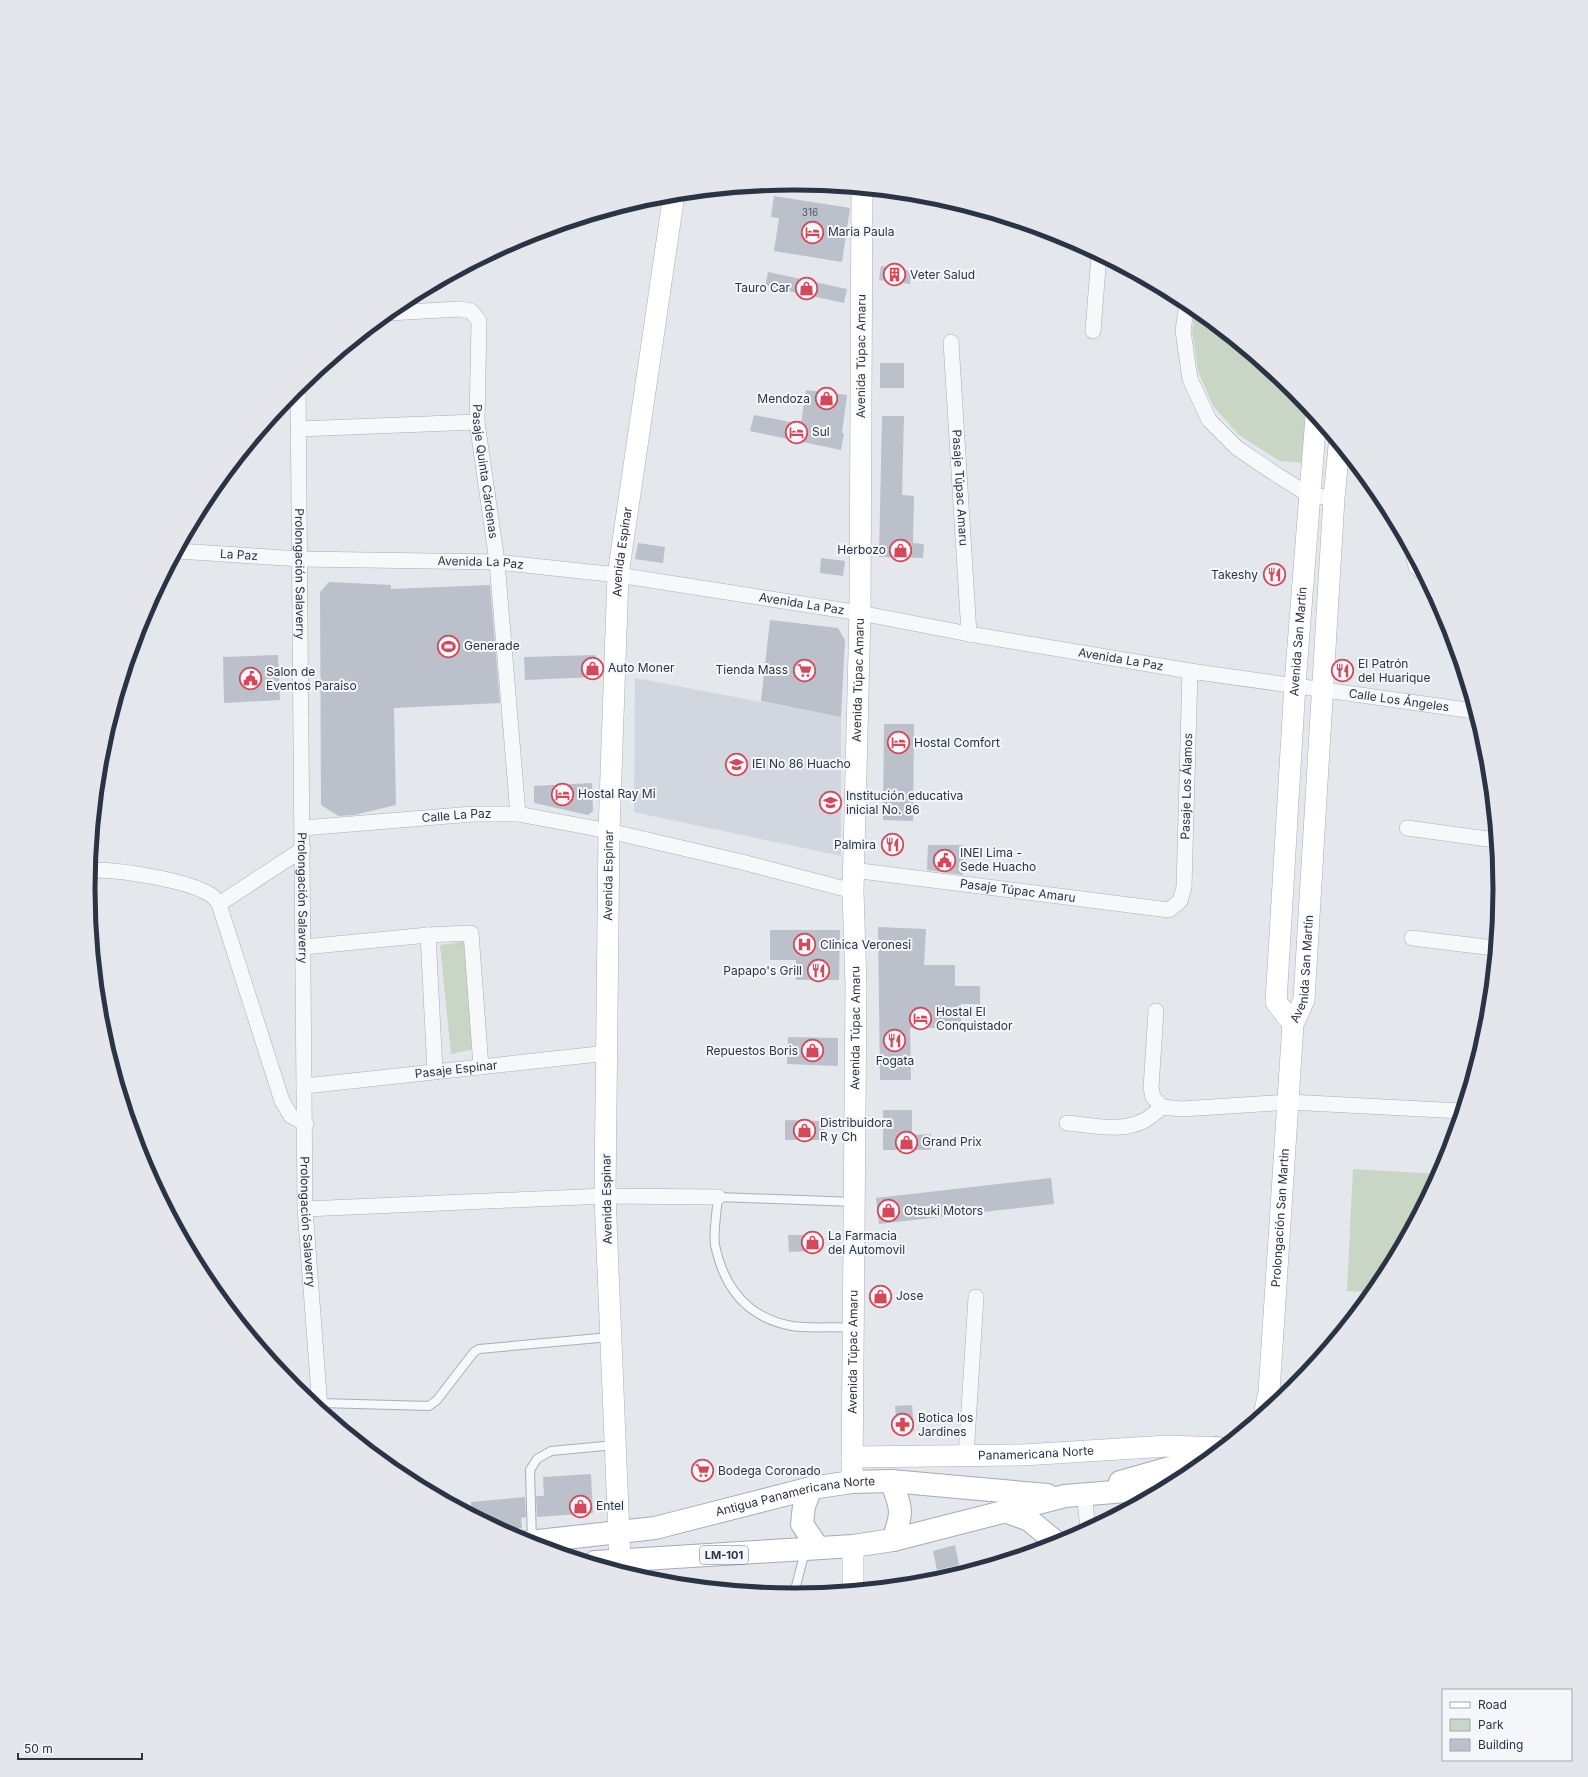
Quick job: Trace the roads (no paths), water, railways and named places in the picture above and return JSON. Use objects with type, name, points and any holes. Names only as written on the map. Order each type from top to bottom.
[{"type":"main road","points":[[1081,1494],[1130,1478],[1197,1459]]},
{"type":"main road","name":"Antigua Panamericana Norte","points":[[544,1540],[655,1528],[811,1488],[852,1482],[891,1481],[1081,1494],[1151,1489]]},
{"type":"main road","points":[[891,1481],[900,1503],[900,1520],[893,1540]]},
{"type":"main road","points":[[811,1488],[804,1506],[802,1524],[811,1550]]},
{"type":"main road","name":"Antigua Panamericana Norte","points":[[627,1567],[853,1546],[893,1540],[1005,1511],[1081,1494]]},
{"type":"main road","points":[[1005,1511],[1029,1520],[1040,1527],[1051,1538]]},
{"type":"street","name":"Avenida Túpac Amaru","points":[[852,1482],[856,986],[853,870],[860,613],[862,193]]},
{"type":"street","name":"Avenida Espinar","points":[[627,1567],[619,1532],[605,1196],[608,1053],[609,831],[618,575],[673,200]]},
{"type":"street","points":[[1093,331],[1099,260]]},
{"type":"street","name":"Pasaje Quinta Cárdenas","points":[[398,312],[460,309],[471,311],[479,321],[477,422],[497,562],[518,814]]},
{"type":"street","points":[[1186,310],[1182,331],[1190,379],[1209,420],[1237,448],[1309,495],[1334,498]]},
{"type":"street","name":"Pasaje Túpac Amaru","points":[[951,342],[969,634]]},
{"type":"street","name":"Prolongación Salaverry","points":[[298,396],[306,1124],[305,1209],[320,1401]]},
{"type":"street","points":[[298,430],[477,422]]},
{"type":"street","name":"Avenida San Martín","points":[[1316,423],[1295,684],[1276,1002],[1293,1024],[1304,1000],[1324,688],[1334,498],[1339,451]]},
{"type":"street","points":[[1314,446],[1335,446]]},
{"type":"street","name":"La Paz","points":[[182,551],[300,559]]},
{"type":"street","name":"Avenida La Paz","points":[[300,559],[497,562],[618,575],[860,613],[969,634],[1190,671],[1324,688]]},
{"type":"street","name":"Pasaje Los Álamos","points":[[1180,901],[1184,887],[1190,671]]},
{"type":"street","name":"Calle Los Ángeles","points":[[1324,688],[1469,709]]},
{"type":"street","name":"Calle La Paz","points":[[303,828],[473,814],[518,814],[609,831],[742,862],[853,891]]},
{"type":"street","points":[[1407,828],[1492,840]]},
{"type":"street","points":[[219,904],[303,849]]},
{"type":"street","points":[[95,870],[126,872],[176,883],[201,890],[212,896],[219,904],[282,1101],[291,1116],[306,1124]]},
{"type":"street","name":"Pasaje Túpac Amaru","points":[[853,870],[1169,910],[1180,901]]},
{"type":"street","points":[[304,947],[468,932],[472,935],[481,1067]]},
{"type":"street","points":[[428,935],[435,1071]]},
{"type":"street","points":[[1412,938],[1491,948]]},
{"type":"street","points":[[1156,1010],[1151,1088],[1153,1097],[1162,1106],[1182,1109],[1289,1102],[1457,1111]]},
{"type":"street","name":"Prolongación San Martin","points":[[1267,1403],[1269,1392],[1293,1024]]},
{"type":"street","name":"Pasaje Espinar","points":[[305,1086],[608,1053]]},
{"type":"street","points":[[1067,1123],[1118,1127],[1133,1125],[1145,1120],[1162,1106]]},
{"type":"street","points":[[305,1209],[605,1196],[718,1197]]},
{"type":"street","points":[[966,1456],[976,1297]]},
{"type":"street","name":"Panamericana Norte","points":[[852,1457],[966,1456],[1168,1446],[1213,1448]]},
{"type":"street","points":[[1081,1494],[1087,1522]]},
{"type":"street","points":[[853,1546],[853,1585]]},
{"type":"lane","points":[[853,1328],[836,1326],[792,1326],[762,1318],[739,1299],[726,1276],[715,1244],[718,1197],[855,1202]]},
{"type":"lane","points":[[324,1406],[429,1406],[437,1400],[474,1352],[479,1349],[611,1337]]},
{"type":"lane","points":[[530,1535],[530,1470],[537,1459],[551,1451],[615,1445]]},
{"type":"lane","points":[[796,1588],[811,1550]]},
{"type":"place","name":"Maria Paula","points":[[812,232]]},
{"type":"place","name":"Veter Salud","points":[[895,275]]},
{"type":"place","name":"Tauro Car","points":[[806,288]]},
{"type":"place","name":"Mendoza","points":[[826,399]]},
{"type":"place","name":"Sul","points":[[797,432]]},
{"type":"place","name":"Herbozo","points":[[901,550]]},
{"type":"place","name":"Takeshy","points":[[1274,575]]},
{"type":"place","name":"Generade","points":[[448,646]]},
{"type":"place","name":"Auto Moner","points":[[593,668]]},
{"type":"place","name":"Tienda Mass","points":[[804,670]]},
{"type":"place","name":"El Patrón del Huarique","points":[[1343,671]]},
{"type":"place","name":"Salon de Eventos Paraiso","points":[[251,679]]},
{"type":"place","name":"Hostal Comfort","points":[[899,743]]},
{"type":"place","name":"IEI No 86 Huacho","points":[[737,764]]},
{"type":"place","name":"Hostal Ray Mi","points":[[563,794]]},
{"type":"place","name":"Institución educativa inicial No. 86","points":[[830,803]]},
{"type":"place","name":"Palmira","points":[[892,845]]},
{"type":"place","name":"INEI Lima - Sede Huacho","points":[[945,860]]},
{"type":"place","name":"Clinica Veronesi","points":[[805,945]]},
{"type":"place","name":"Papapo's Grill","points":[[818,971]]},
{"type":"place","name":"Hostal El Conquistador","points":[[920,1019]]},
{"type":"place","name":"Fogata","points":[[895,1040]]},
{"type":"place","name":"Repuestos Boris","points":[[813,1051]]},
{"type":"place","name":"Distribuidora R y Ch","points":[[804,1130]]},
{"type":"place","name":"Grand Prix","points":[[907,1142]]},
{"type":"place","name":"Otsuki Motors","points":[[888,1211]]},
{"type":"place","name":"La Farmacia del Automovil","points":[[812,1243]]},
{"type":"place","name":"Jose","points":[[880,1296]]},
{"type":"place","name":"Botica los Jardines","points":[[902,1425]]},
{"type":"place","name":"Bodega Coronado","points":[[702,1471]]},
{"type":"place","name":"Entel","points":[[581,1506]]}]
